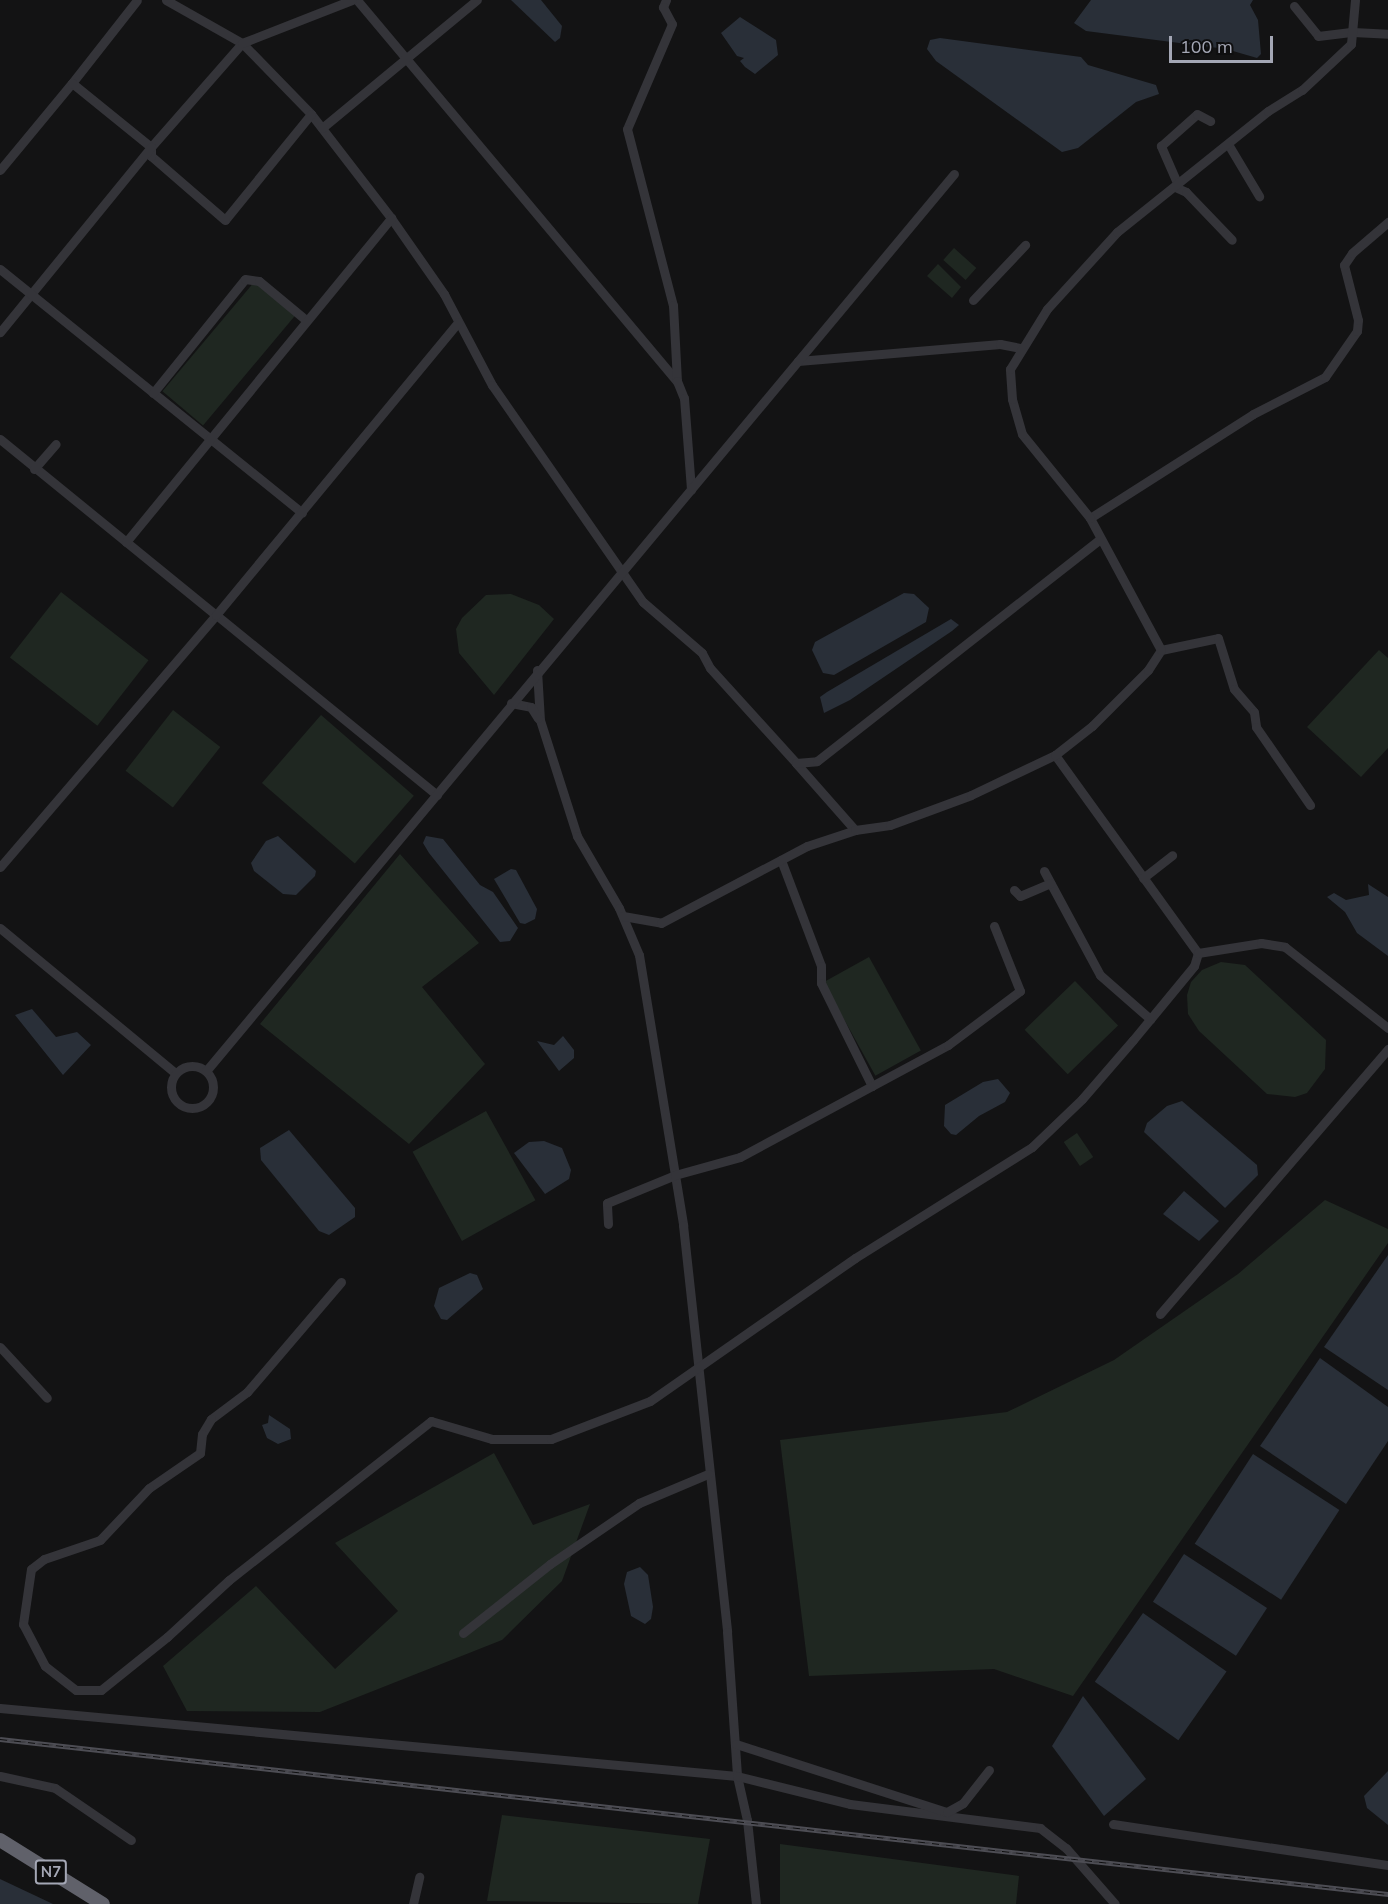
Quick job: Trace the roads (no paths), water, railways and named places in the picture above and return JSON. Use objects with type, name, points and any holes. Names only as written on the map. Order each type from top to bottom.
[{"type":"highway","name":"N7","points":[[0,1840],[102,1904]]},
{"type":"street","points":[[0,170],[137,0]]},
{"type":"street","points":[[166,0],[242,43],[311,114],[392,218],[459,322],[498,394],[624,572],[642,602],[702,653],[710,668],[855,830]]},
{"type":"street","points":[[0,332],[151,147],[242,43],[355,0],[677,381],[684,398],[691,490]]},
{"type":"street","points":[[322,128],[477,0]]},
{"type":"street","points":[[666,0],[663,7],[672,24],[627,129],[674,305],[677,381]]},
{"type":"street","points":[[1161,650],[1090,518],[1022,434],[1012,399],[1010,369],[1020,348],[1047,309],[1117,232],[1228,144],[1302,90],[1351,44],[1355,0]]},
{"type":"street","points":[[1294,6],[1318,36],[1353,32],[1388,34]]},
{"type":"street","points":[[72,83],[151,147]]},
{"type":"street","points":[[151,147],[151,156],[225,220],[311,114]]},
{"type":"street","points":[[1210,121],[1197,114],[1161,146],[1177,186],[1186,192],[1232,240]]},
{"type":"street","points":[[1228,144],[1259,196]]},
{"type":"street","points":[[206,1071],[437,795],[537,670],[624,572],[954,174]]},
{"type":"street","points":[[126,542],[392,218]]},
{"type":"street","points":[[1090,518],[1254,414],[1325,377],[1357,331],[1344,265],[1352,253],[1388,222]]},
{"type":"street","points":[[974,300],[1025,245]]},
{"type":"street","points":[[0,269],[302,513]]},
{"type":"street","points":[[153,393],[245,279],[259,281],[306,321]]},
{"type":"street","points":[[0,867],[302,513],[459,322]]},
{"type":"street","points":[[798,362],[1000,344],[1020,348]]},
{"type":"street","points":[[0,439],[437,795]]},
{"type":"street","points":[[34,469],[56,444]]},
{"type":"street","points":[[796,763],[818,761],[1100,539]]},
{"type":"street","points":[[623,916],[661,923],[781,860],[855,830],[890,825],[971,795],[1055,754],[1092,726],[1148,670],[1161,650],[1218,638],[1234,689],[1254,712],[1256,727],[1310,805]]},
{"type":"street","points":[[537,670],[540,720],[578,836],[623,916],[639,955],[675,1175],[699,1364],[736,1744],[737,1776],[747,1820],[756,1904]]},
{"type":"street","points":[[511,703],[531,707],[540,720]]},
{"type":"street","points":[[1055,754],[1198,953]]},
{"type":"street","points":[[1143,878],[1172,855]]},
{"type":"street","points":[[781,860],[821,966],[820,983],[872,1086]]},
{"type":"street","points":[[1044,871],[1100,975],[1150,1019]]},
{"type":"street","points":[[1014,890],[1020,896],[1050,883]]},
{"type":"street","points":[[608,1224],[607,1203],[675,1175],[740,1157],[948,1045],[1020,991],[994,926]]},
{"type":"street","points":[[0,928],[176,1073]]},
{"type":"street","points":[[1198,953],[1261,943],[1284,947],[1388,1028]]},
{"type":"street","points":[[341,1282],[247,1392],[211,1419],[202,1434],[200,1453],[149,1488],[100,1540],[44,1559],[31,1569],[23,1624],[45,1666],[76,1690],[101,1690],[167,1637],[229,1580],[431,1421],[492,1439],[551,1439],[650,1401],[699,1364],[855,1258],[1032,1147],[1082,1099],[1194,966],[1198,953]]},
{"type":"street","points":[[1160,1314],[1388,1049]]},
{"type":"street","points":[[190,1066],[206,1071],[211,1077],[212,1094],[208,1101],[193,1108],[177,1103],[172,1097],[171,1080],[176,1073],[190,1066]]},
{"type":"street","points":[[0,1347],[47,1398]]},
{"type":"street","points":[[463,1633],[550,1564],[639,1503],[708,1474]]},
{"type":"street","points":[[0,1708],[737,1776],[850,1804],[1040,1828],[1066,1848],[1115,1904]]},
{"type":"street","points":[[736,1744],[947,1812],[963,1803],[989,1770]]},
{"type":"street","points":[[0,1776],[55,1788],[131,1840]]},
{"type":"street","points":[[1113,1824],[1388,1865]]},
{"type":"street","points":[[413,1904],[419,1877]]},
{"type":"railway","points":[[0,1739],[1388,1894]]}]
